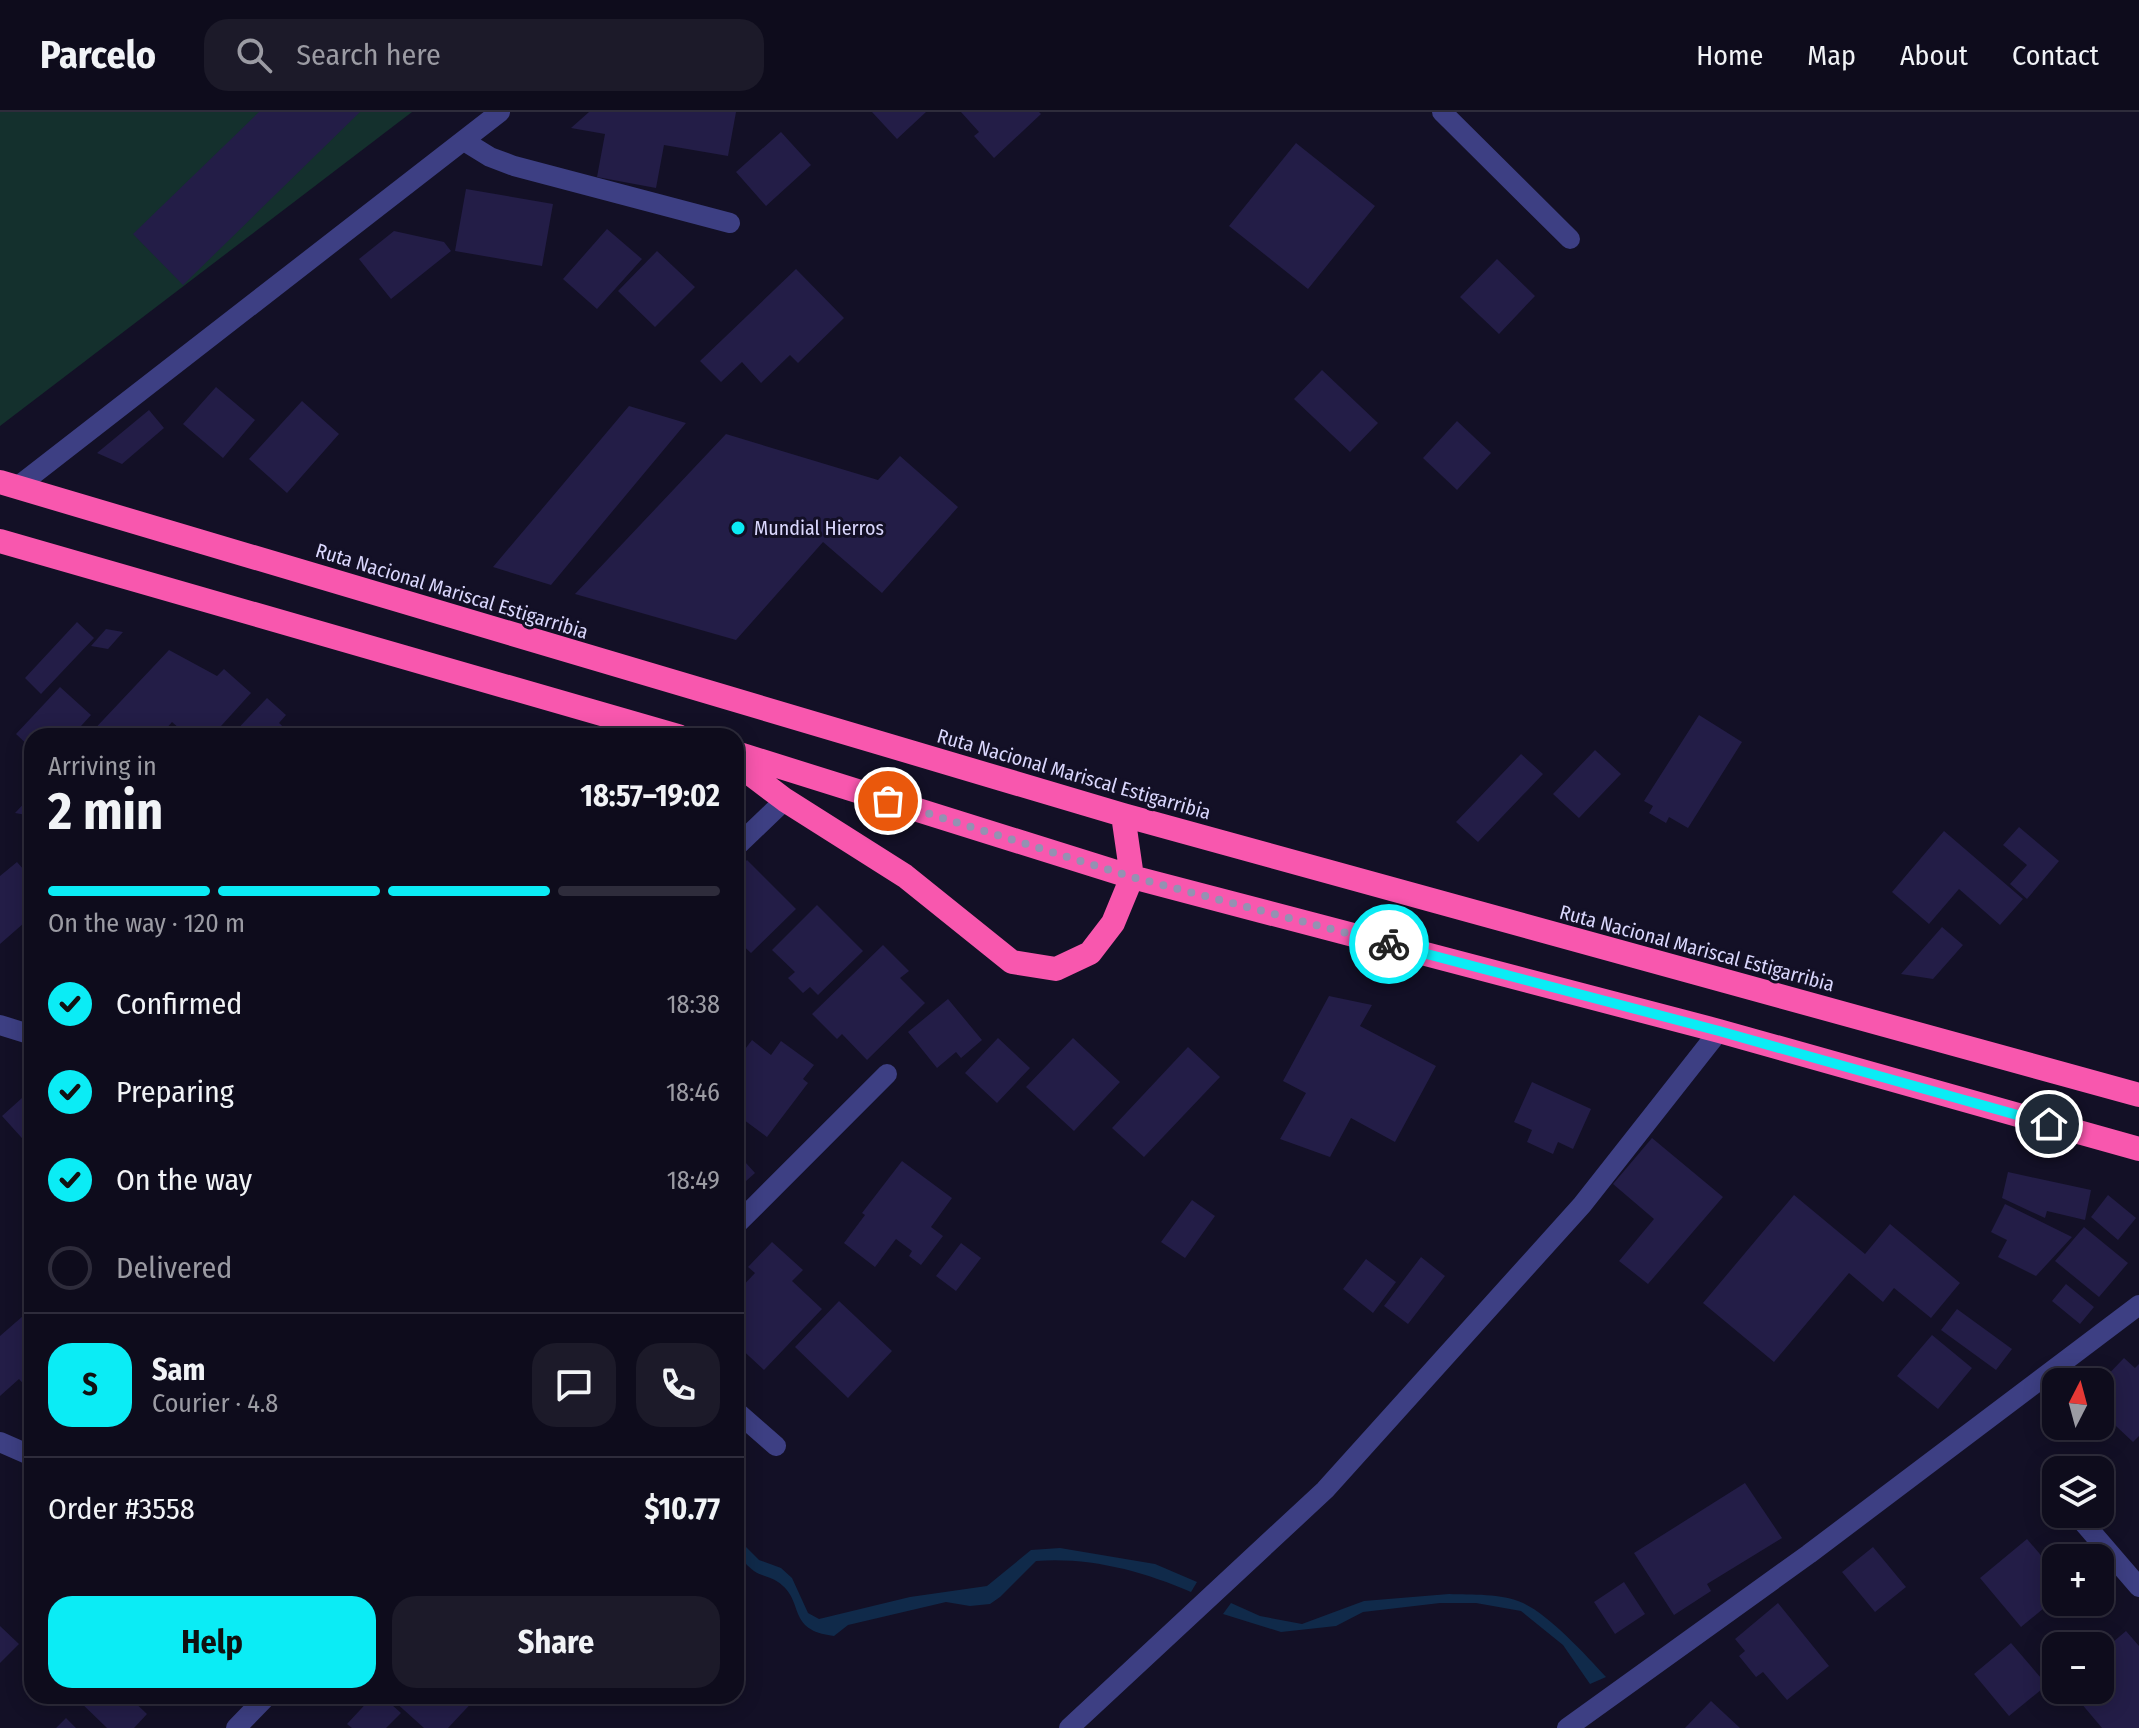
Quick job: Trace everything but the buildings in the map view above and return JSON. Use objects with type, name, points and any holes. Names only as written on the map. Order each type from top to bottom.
[{"type":"highway","name":"Ruta Nacional Mariscal Estigarribia","points":[[9,484],[1123,815],[2139,1095]]},
{"type":"highway","points":[[0,541],[650,728]]},
{"type":"highway","points":[[744,756],[1132,877],[1719,1031],[2139,1149]]},
{"type":"highway","points":[[744,769],[785,800],[905,876],[1012,962],[1056,969],[1090,953],[1113,923],[1132,877],[1123,815]]},
{"type":"street","points":[[9,484],[500,112]]},
{"type":"street","points":[[1442,112],[1570,239]]},
{"type":"street","points":[[464,141],[490,157],[514,166],[730,223]]},
{"type":"street","points":[[744,839],[785,800]]},
{"type":"street","points":[[0,1025],[24,1032]]},
{"type":"street","points":[[1080,1725],[1325,1490],[1582,1205],[1719,1031]]},
{"type":"street","points":[[744,1217],[887,1074]]},
{"type":"street","points":[[1567,1728],[1809,1554],[2139,1305]]},
{"type":"street","points":[[744,1418],[776,1446]]},
{"type":"street","points":[[0,1442],[24,1452]]},
{"type":"street","points":[[2088,1528],[2139,1587]]},
{"type":"street","points":[[236,1728],[259,1704]]},
{"type":"green space","points":[[0,112],[412,112],[0,426]]},
{"type":"water","points":[[744,1545],[759,1560],[781,1568],[792,1578],[808,1613],[819,1619],[910,1597],[987,1586],[1031,1550],[1060,1548],[1155,1564],[1197,1582],[1191,1592],[1115,1567],[1076,1561],[1036,1561],[990,1604],[970,1606],[946,1602],[848,1625],[834,1636],[809,1628],[786,1590],[775,1580],[744,1562]]},
{"type":"water","points":[[1449,1594],[1496,1596],[1523,1603],[1555,1626],[1606,1677],[1590,1684],[1563,1645],[1521,1611],[1476,1603],[1440,1603],[1363,1612],[1336,1626],[1281,1632],[1223,1614],[1231,1603],[1260,1616],[1302,1624],[1364,1601]]},
{"type":"way so far","points":[[888,801],[1132,877],[1389,944]]},
{"type":"place","name":"Mundial Hierros","points":[[738,528]]},
{"type":"route","points":[[1389,944],[1719,1031],[2049,1124]]}]
